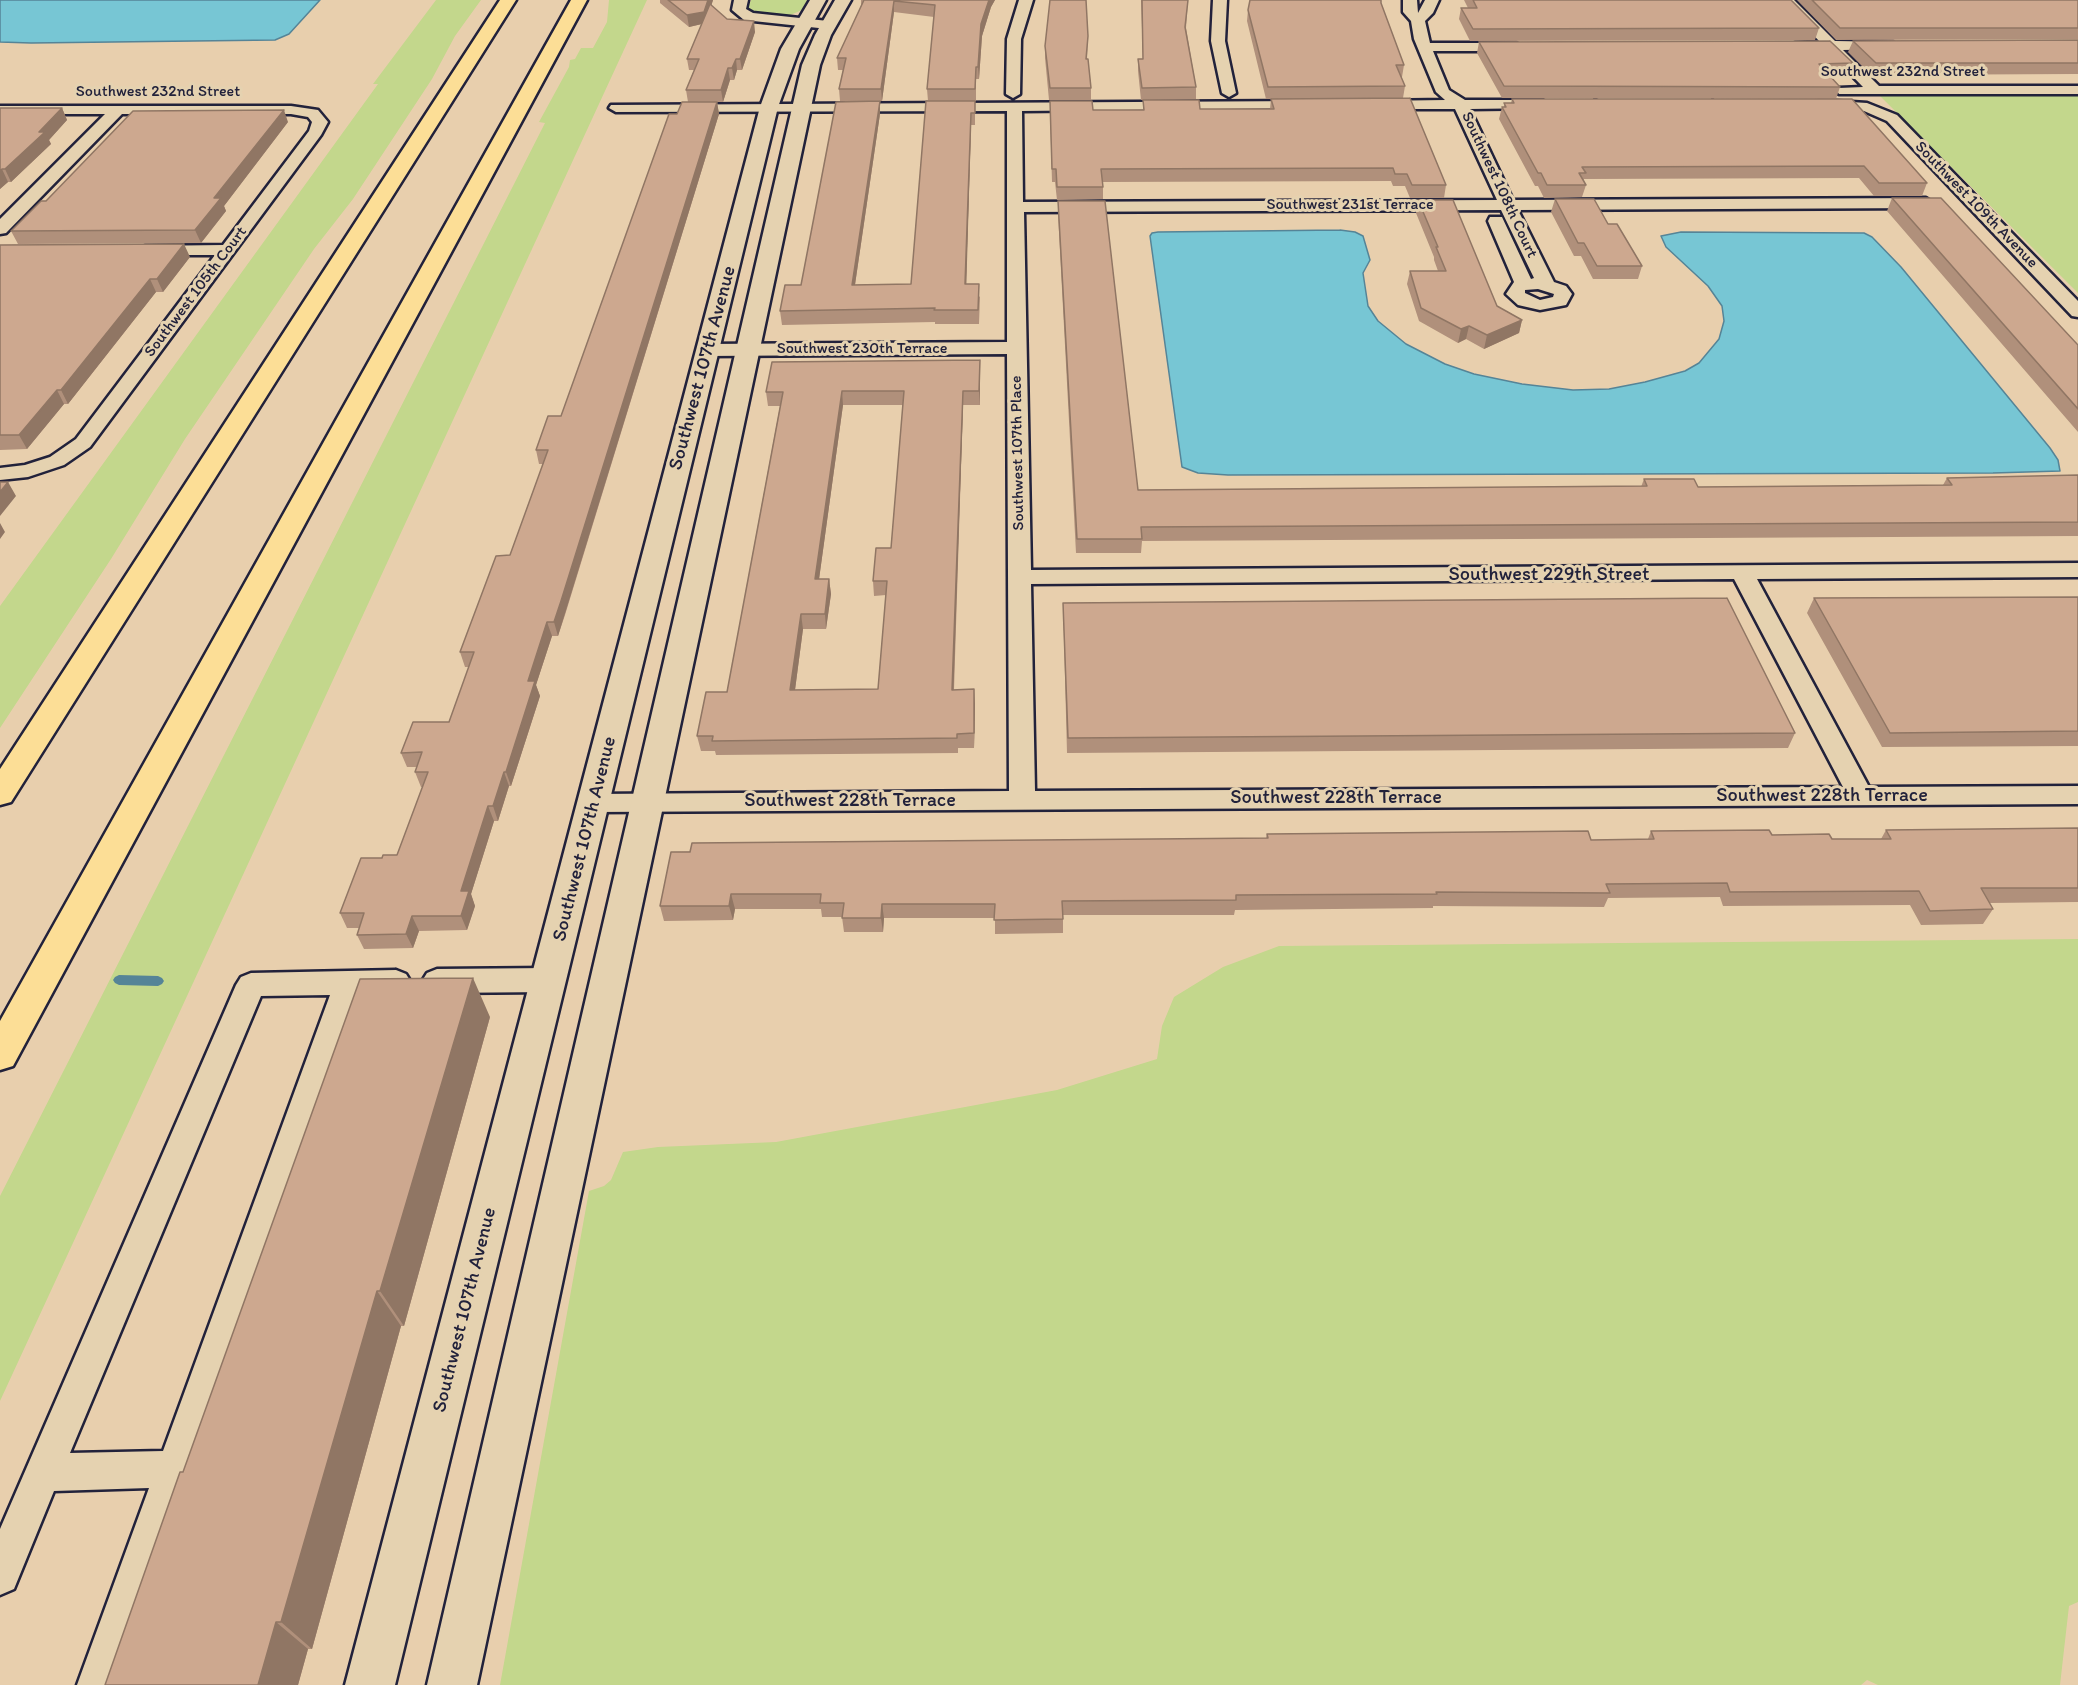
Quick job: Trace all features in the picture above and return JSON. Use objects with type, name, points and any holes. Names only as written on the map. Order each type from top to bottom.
[{"type":"highway","points":[[0,794],[508,0]]},
{"type":"highway","points":[[0,1055],[579,0]]},
{"type":"street","points":[[741,0],[740,12],[749,17],[828,25]]},
{"type":"street","name":"Southwest 107th Avenue","points":[[452,1685],[749,350],[788,101],[790,49],[818,0]]},
{"type":"street","name":"Southwest 107th Avenue","points":[[370,1685],[595,802],[707,350],[788,101],[813,60],[828,25],[843,0]]},
{"type":"street","name":"Southwest 107th Place","points":[[1022,800],[1013,100],[1014,39],[1026,0]]},
{"type":"street","points":[[1220,0],[1218,41],[1229,93]]},
{"type":"street","name":"Southwest 108th Court","points":[[1410,0],[1410,12],[1418,20],[1418,31],[1449,123]]},
{"type":"street","points":[[1418,20],[1426,13],[1432,0]]},
{"type":"street","points":[[1787,0],[1874,90]]},
{"type":"street","points":[[1784,46],[1902,45]]},
{"type":"street","points":[[1424,47],[1533,47]]},
{"type":"street","name":"Southwest 232nd Street","points":[[1867,106],[1810,96],[1874,90],[2078,90]]},
{"type":"street","points":[[1372,92],[1442,98],[1555,99],[1504,104],[1461,104]]},
{"type":"street","points":[[614,102],[1317,99],[1229,93],[1013,100]]},
{"type":"street","points":[[1586,99],[1718,97]]},
{"type":"street","points":[[1357,105],[1442,98]]},
{"type":"street","name":"Southwest 108th Court","points":[[1442,98],[1461,104],[1472,133],[1492,198],[1524,284],[1515,290],[1515,294],[1524,301],[1540,305],[1560,301],[1563,294],[1560,290],[1546,284],[1492,198]]},
{"type":"street","name":"Southwest 109th Avenue","points":[[1867,106],[1892,117],[1958,201],[2078,312]]},
{"type":"street","name":"Southwest 232nd Street","points":[[0,110],[291,110],[316,114]]},
{"type":"street","points":[[0,229],[118,110]]},
{"type":"street","name":"Southwest 105th Court","points":[[0,474],[28,471],[57,461],[76,449],[88,436],[318,129],[320,122],[316,114]]},
{"type":"street","name":"Southwest 231st Terrace","points":[[1015,203],[1492,198],[1958,201]]},
{"type":"street","name":"Southwest 231st Terrace","points":[[1492,198],[1958,201]]},
{"type":"street","points":[[139,250],[228,250]]},
{"type":"street","name":"Southwest 230th Terrace","points":[[707,350],[1017,348]]},
{"type":"street","name":"Southwest 229th Street","points":[[1020,578],[2078,570]]},
{"type":"street","points":[[1743,574],[1861,796]]},
{"type":"street","name":"Southwest 228th Terrace","points":[[595,802],[2078,795]]},
{"type":"street","points":[[0,1575],[251,985],[550,980]]},
{"type":"street","points":[[98,1685],[349,983]]},
{"type":"street","points":[[42,1473],[176,1469]]},
{"type":"green space","points":[[436,0],[481,0],[455,36],[432,79],[353,199],[314,249],[185,439],[111,559],[0,728],[0,606],[378,84],[373,84]]},
{"type":"green space","points":[[609,0],[647,0],[0,1401],[0,1196],[545,123],[539,122],[569,67],[570,60],[575,59],[581,48],[593,48],[607,22]]},
{"type":"green space","points":[[751,0],[807,0],[802,10],[788,16],[767,17],[751,12],[748,8]]},
{"type":"green space","points":[[2078,94],[2078,293],[1879,95]]},
{"type":"green space","points":[[2078,939],[2078,1602],[2069,1606],[2060,1685],[1878,1685],[1867,1680],[1861,1685],[500,1685],[589,1191],[604,1186],[611,1180],[623,1152],[658,1147],[776,1142],[1057,1090],[1157,1059],[1162,1026],[1174,997],[1223,967],[1279,946]]},
{"type":"water","points":[[0,0],[320,0],[289,34],[275,40],[31,43],[0,42]]},
{"type":"water","points":[[1340,230],[1355,232],[1363,236],[1370,260],[1363,273],[1368,306],[1378,321],[1406,344],[1445,364],[1474,374],[1522,384],[1573,390],[1609,389],[1685,371],[1699,363],[1719,339],[1724,321],[1722,306],[1708,286],[1666,247],[1661,236],[1681,232],[1864,233],[1872,237],[1901,267],[2050,448],[2058,460],[2060,471],[1228,475],[1198,473],[1182,467],[1150,236],[1152,233]]},
{"type":"building","points":[[668,0],[708,0],[704,12],[687,15]]},
{"type":"building","points":[[864,0],[989,0],[981,24],[975,89],[927,89],[935,5],[894,1],[881,89],[839,89],[846,58],[837,58]]},
{"type":"building","points":[[1050,0],[1086,0],[1088,36],[1086,59],[1088,59],[1091,88],[1050,88],[1045,46]]},
{"type":"building","points":[[1142,0],[1188,0],[1185,27],[1196,87],[1142,88],[1138,59],[1143,59]]},
{"type":"building","points":[[1250,0],[1381,0],[1404,65],[1396,65],[1405,86],[1268,87],[1248,10]]},
{"type":"building","points":[[1473,0],[1791,0],[1819,28],[1473,29],[1461,8],[1477,8]]},
{"type":"building","points":[[1812,0],[2078,0],[2078,28],[1840,28]]},
{"type":"building","points":[[710,4],[727,19],[754,21],[740,59],[736,59],[732,68],[728,68],[721,90],[686,90],[699,59],[687,59]]},
{"type":"building","points":[[2078,40],[2078,63],[1876,63],[1853,41]]},
{"type":"building","points":[[1830,41],[1853,63],[1819,64],[1840,87],[1504,86],[1479,42]]},
{"type":"building","points":[[1410,98],[1446,185],[1412,185],[1407,174],[1395,174],[1393,168],[1101,169],[1103,187],[1057,187],[1056,169],[1052,169],[1050,101],[1092,101],[1093,110],[1144,110],[1143,100],[1199,100],[1200,109],[1274,109],[1271,99]]},
{"type":"building","points":[[1512,99],[1852,99],[1927,183],[1879,183],[1864,166],[1582,167],[1586,173],[1579,173],[1586,185],[1547,185],[1502,107],[1506,107],[1504,103],[1514,103]]},
{"type":"building","points":[[880,101],[852,285],[911,284],[926,101],[975,101],[975,113],[971,113],[965,284],[979,284],[978,310],[934,310],[935,308],[780,311],[785,285],[801,285],[836,102]]},
{"type":"building","points":[[682,102],[717,102],[561,601],[554,622],[547,622],[528,681],[535,681],[506,772],[504,772],[493,806],[488,806],[461,891],[469,891],[461,916],[412,916],[406,934],[357,935],[364,913],[340,913],[361,858],[397,855],[428,772],[415,772],[422,752],[401,753],[413,722],[449,722],[474,652],[460,652],[496,556],[510,555],[548,450],[536,450],[548,416],[561,416],[669,114],[677,114]]},
{"type":"building","points":[[0,108],[62,108],[39,132],[45,132],[0,171]]},
{"type":"building","points":[[284,110],[214,198],[221,198],[195,230],[11,231],[41,201],[46,201],[133,111]]},
{"type":"building","points":[[1892,198],[1941,198],[2078,345],[2078,409]]},
{"type":"building","points":[[1555,199],[1594,199],[1608,224],[1617,224],[1642,266],[1597,266],[1584,243],[1578,243]]},
{"type":"building","points":[[1418,200],[1453,200],[1497,306],[1522,320],[1487,335],[1469,326],[1461,329],[1421,308],[1410,271],[1446,271]]},
{"type":"building","points":[[1058,201],[1105,201],[1138,490],[1647,486],[1644,479],[1694,479],[1698,487],[1952,485],[1947,478],[2078,475],[2078,522],[1141,527],[1142,539],[1077,539]]},
{"type":"building","points":[[184,244],[157,279],[150,279],[61,390],[57,390],[19,435],[0,435],[0,245]]},
{"type":"building","points":[[980,360],[979,391],[963,391],[952,690],[974,689],[974,733],[957,734],[957,738],[712,741],[713,736],[697,736],[706,692],[727,692],[783,392],[766,392],[772,362]],"holes":[[[842,391],[904,391],[891,548],[876,548],[873,581],[887,581],[878,689],[790,690],[801,614],[825,614],[829,579],[815,579]]]},
{"type":"building","points":[[0,482],[8,482],[0,492]]},
{"type":"building","points":[[2078,597],[2078,731],[1890,733],[1814,598]]},
{"type":"building","points":[[1727,598],[1795,733],[1068,738],[1063,603]]},
{"type":"building","points":[[2078,828],[2078,888],[1981,888],[1993,909],[1930,911],[1919,891],[1730,892],[1727,883],[1606,884],[1610,893],[1436,892],[1437,894],[1236,895],[1236,900],[1062,901],[1063,919],[994,920],[995,904],[882,904],[881,918],[842,918],[844,903],[820,903],[821,894],[731,894],[729,906],[660,906],[671,852],[690,852],[692,843],[1268,838],[1267,834],[1588,831],[1591,840],[1654,839],[1651,831],[1769,830],[1772,835],[1829,834],[1832,839],[1891,839],[1886,830]]},
{"type":"building","points":[[473,978],[380,1291],[377,1291],[281,1622],[276,1622],[258,1685],[105,1685],[180,1472],[183,1472],[360,979]]},
{"type":"waterway","points":[[119,980],[158,981]]}]
